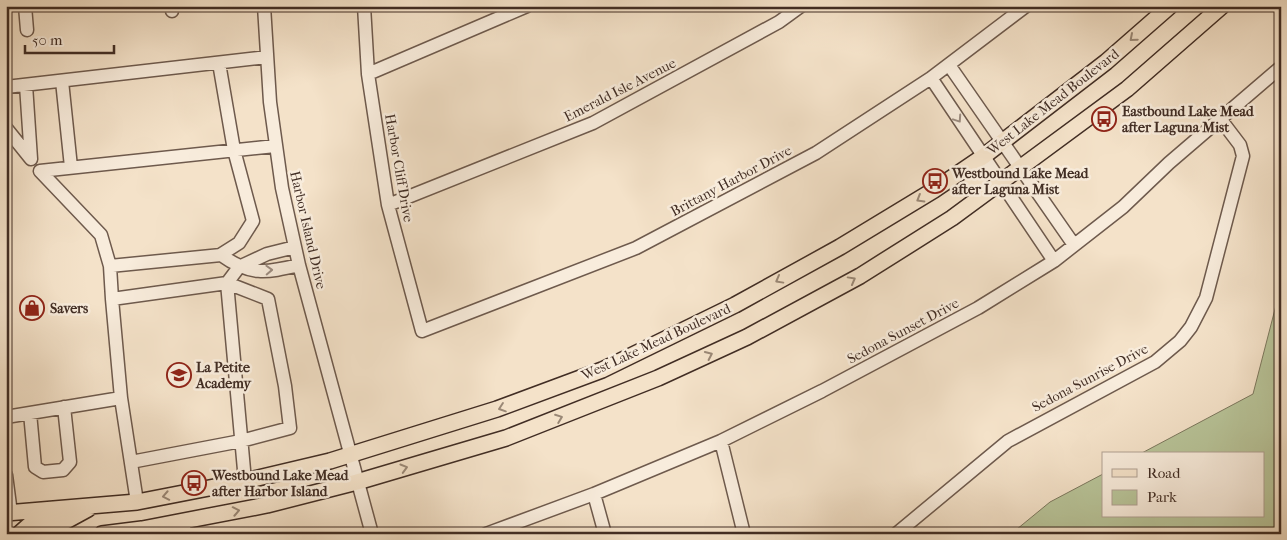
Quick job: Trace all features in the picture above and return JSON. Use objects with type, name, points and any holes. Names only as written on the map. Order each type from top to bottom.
[{"type":"main road","name":"West Lake Mead Boulevard","points":[[8,515],[137,502],[245,481],[351,456],[542,393],[645,350],[840,247],[934,190],[984,156],[1106,62],[1170,6]]},
{"type":"main road","points":[[102,534],[184,527],[358,482],[506,438],[658,378],[747,337],[860,276],[952,218],[1127,89],[1222,6]]},
{"type":"main road","points":[[19,534],[28,526],[66,521],[91,507]]},
{"type":"street","points":[[25,6],[27,30]]},
{"type":"street","name":"Harbor Island Drive","points":[[264,6],[275,146],[295,247],[372,534]]},
{"type":"street","name":"Harbor Cliff Drive","points":[[364,6],[368,74],[388,205],[422,331]]},
{"type":"street","points":[[368,74],[527,6]]},
{"type":"street","name":"Emerald Isle Avenue","points":[[388,205],[593,123],[779,22],[801,6]]},
{"type":"street","name":"Brittany Harbor Drive","points":[[422,331],[636,248],[816,153],[931,78],[1026,6]]},
{"type":"street","points":[[6,87],[267,57]]},
{"type":"street","points":[[110,266],[220,255],[239,243],[253,221],[234,150],[219,62]]},
{"type":"street","points":[[949,64],[1001,142],[1074,245]]},
{"type":"street","name":"Sedona Sunset Drive","points":[[486,534],[594,494],[721,440],[822,391],[978,308],[1054,261],[1123,207],[1169,163],[1281,67]]},
{"type":"street","points":[[931,78],[1054,261]]},
{"type":"street","points":[[62,81],[71,167]]},
{"type":"street","points":[[26,85],[31,159]]},
{"type":"street","name":"Sedona Sunrise Drive","points":[[896,534],[1008,441],[1155,362],[1180,341],[1191,327],[1206,298],[1243,156],[1240,145],[1221,120]]},
{"type":"street","points":[[6,128],[40,170],[101,235],[110,266],[121,398],[137,502]]},
{"type":"street","points":[[40,170],[275,146]]},
{"type":"street","points":[[245,481],[227,283],[239,267],[267,254],[295,247]]},
{"type":"street","points":[[220,255],[239,267],[269,272],[299,265]]},
{"type":"street","points":[[112,299],[227,283],[268,299],[285,386],[290,428],[241,441],[131,462]]},
{"type":"street","points":[[6,417],[121,398]]},
{"type":"street","points":[[30,413],[35,467],[43,472],[63,470],[70,462],[64,407]]},
{"type":"street","points":[[721,440],[744,534]]},
{"type":"street","points":[[6,475],[8,515]]},
{"type":"street","points":[[594,494],[604,534]]},
{"type":"green space","points":[[1281,286],[1281,534],[1011,534],[1050,502],[1102,475],[1102,518],[1264,518],[1264,452],[1144,452],[1253,394]]},
{"type":"place","name":"Eastbound Lake Mead after Laguna Mist","points":[[1104,119]]},
{"type":"place","name":"Westbound Lake Mead after Laguna Mist","points":[[935,181]]},
{"type":"place","name":"Savers","points":[[32,308]]},
{"type":"place","name":"La Petite Academy","points":[[179,375]]},
{"type":"place","name":"Westbound Lake Mead after Harbor Island","points":[[194,483]]}]
